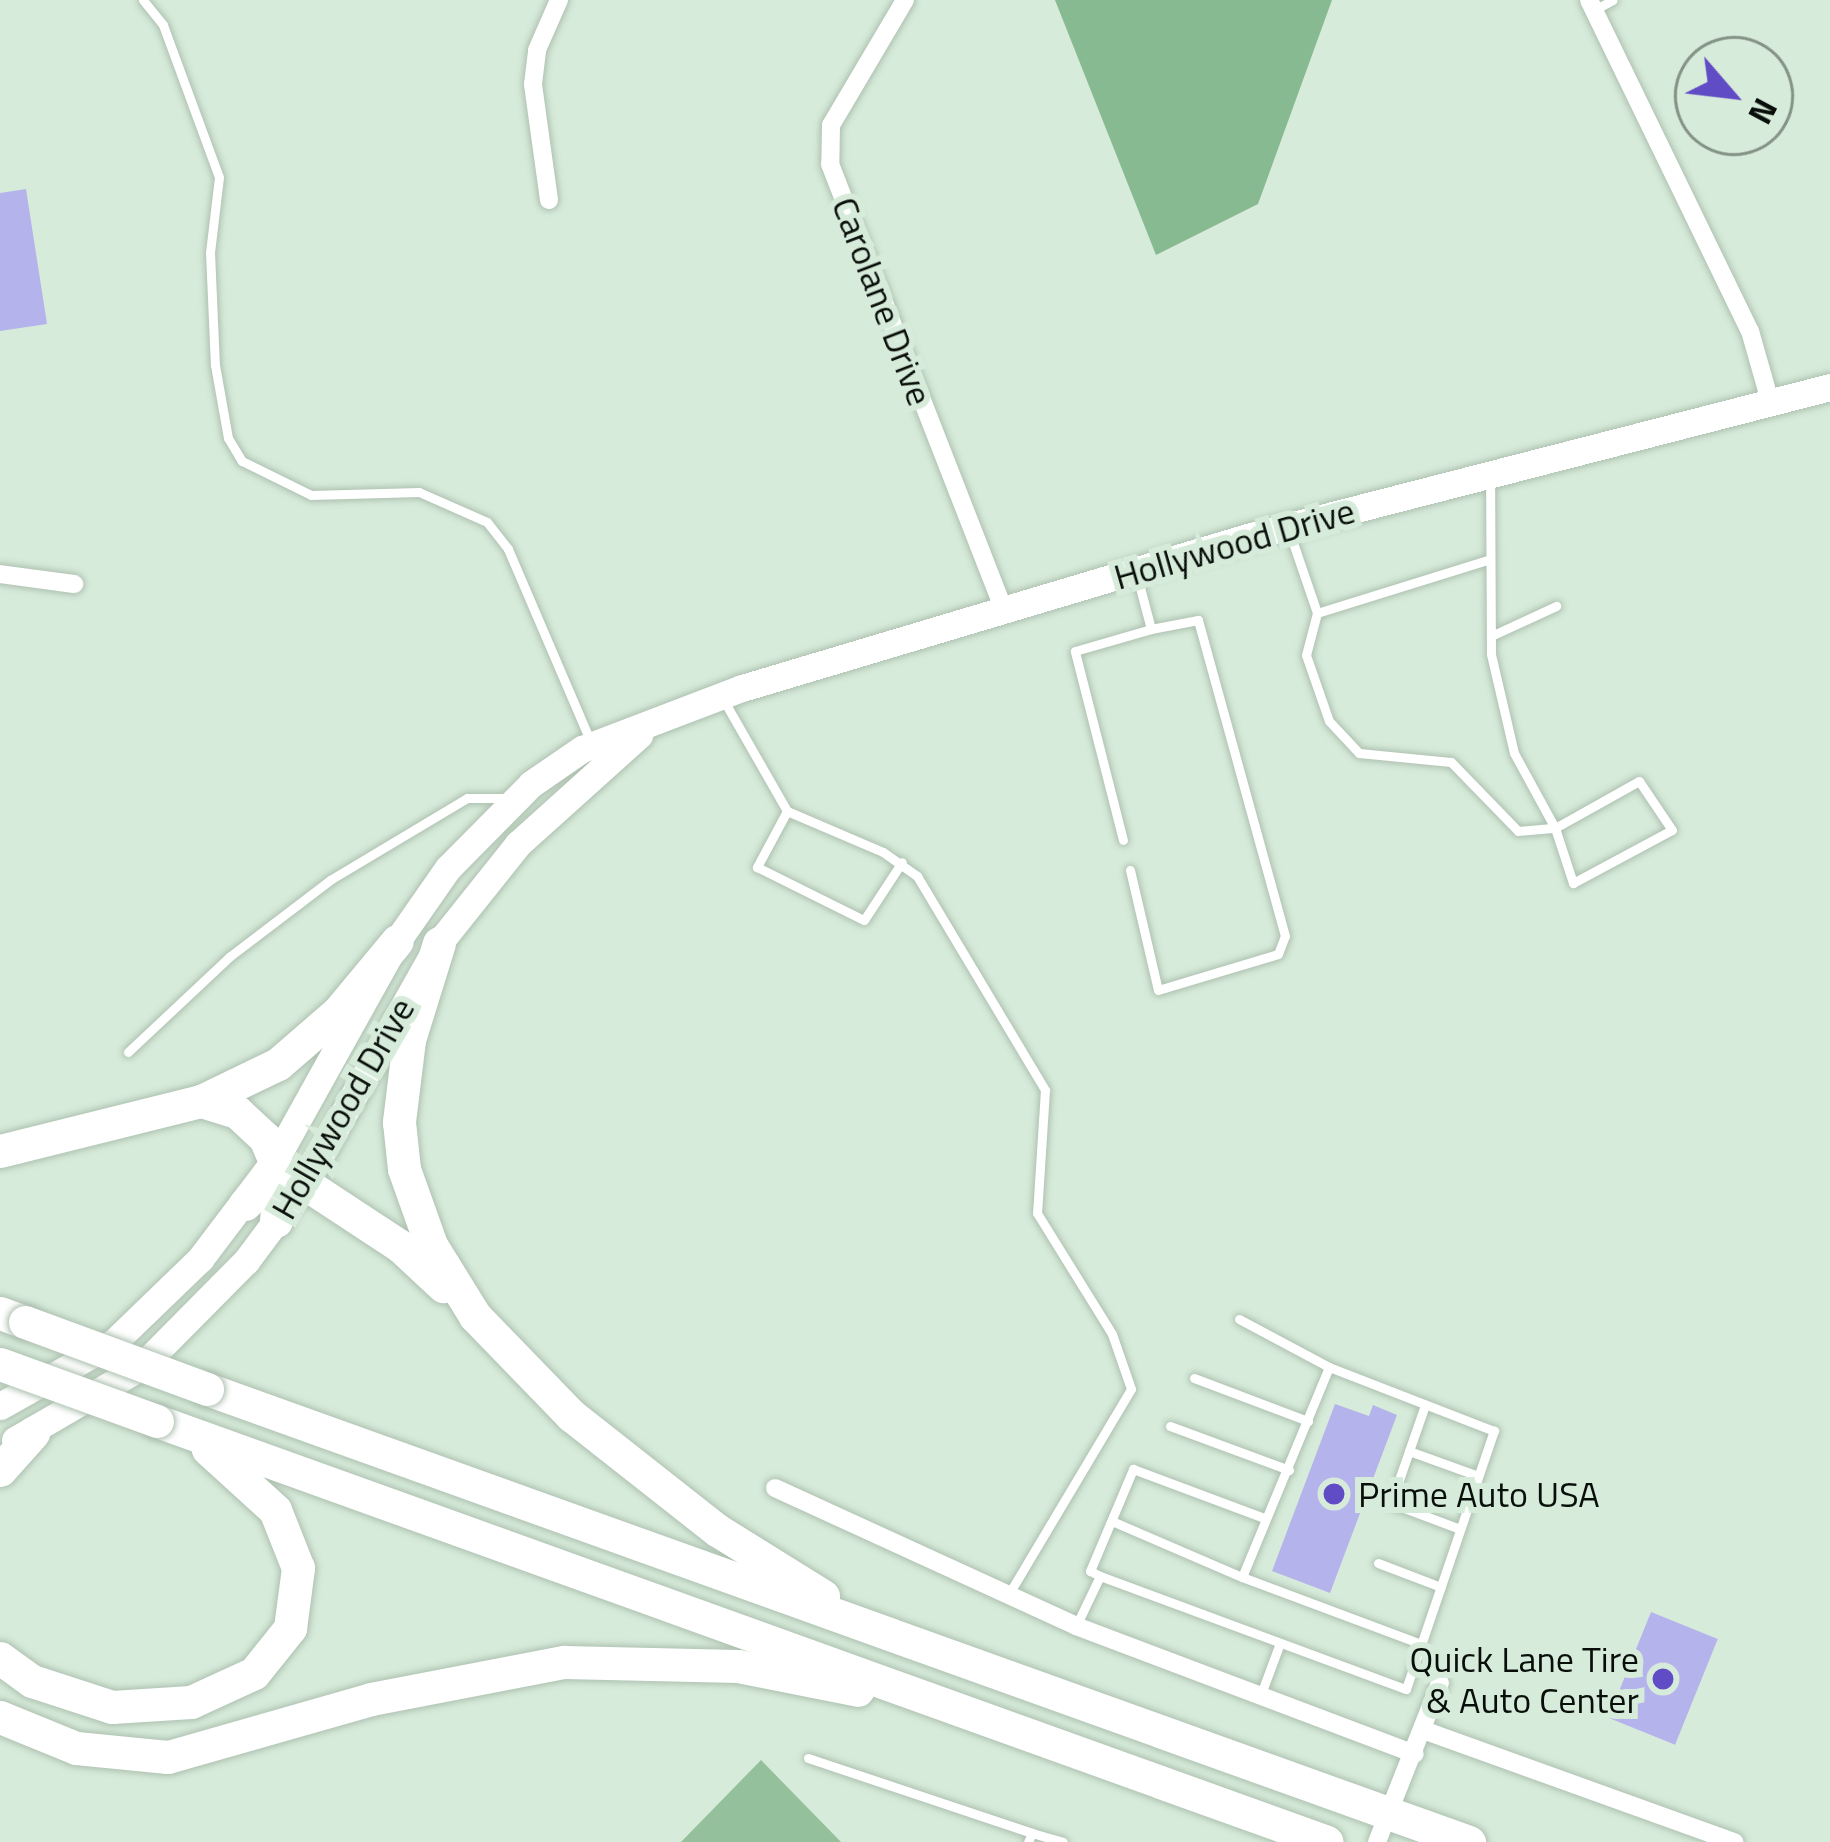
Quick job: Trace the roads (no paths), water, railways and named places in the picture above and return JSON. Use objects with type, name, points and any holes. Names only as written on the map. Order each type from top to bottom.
[{"type":"highway","points":[[0,1151],[201,1100],[308,1042],[397,941]]},
{"type":"highway","points":[[440,944],[409,1040],[399,1122],[416,1208],[475,1316]]},
{"type":"highway","points":[[201,1100],[253,1123],[287,1172],[400,1246],[475,1316],[528,1375],[633,1466],[875,1628]]},
{"type":"highway","points":[[245,1204],[287,1172]]},
{"type":"highway","points":[[277,1221],[287,1172]]},
{"type":"highway","points":[[12,1318],[875,1628],[1385,1828],[1469,1842]]},
{"type":"highway","points":[[0,1364],[1327,1842]]},
{"type":"highway","points":[[0,1658],[66,1696],[153,1708],[224,1690],[274,1652],[298,1599],[292,1538],[275,1510],[173,1426]]},
{"type":"highway","points":[[0,1470],[33,1433]]},
{"type":"highway","points":[[0,1717],[76,1748],[168,1757],[473,1676],[637,1660],[738,1666],[967,1712]]},
{"type":"main road","name":"Hollywood Drive","points":[[287,1172],[397,941],[448,868],[516,798],[592,745],[721,696],[1287,526],[1490,470],[1830,387]]},
{"type":"main road","name":"Hollywood Drive","points":[[287,1172],[440,944],[518,844],[647,727]]},
{"type":"main road","name":"Hollywood Drive","points":[[0,1406],[114,1342],[245,1204]]},
{"type":"main road","name":"Hollywood Drive","points":[[0,1446],[33,1433],[142,1366],[277,1221]]},
{"type":"street","points":[[549,200],[533,84],[537,50],[559,0]]},
{"type":"street","name":"Carolane Drive","points":[[905,0],[831,125],[830,164],[1004,611]]},
{"type":"street","points":[[1591,5],[1750,331],[1769,401]]},
{"type":"street","points":[[0,574],[74,584]]},
{"type":"street","points":[[775,1488],[1076,1626],[1415,1754]]},
{"type":"street","points":[[1385,1828],[1440,1683]]},
{"type":"street","points":[[1424,1730],[1734,1842]]},
{"type":"lane","points":[[143,0],[181,65],[219,177],[210,252],[228,438],[242,461],[311,494],[419,492],[488,522],[508,549],[592,745]]},
{"type":"lane","points":[[1591,5],[1613,0]]},
{"type":"lane","points":[[1287,526],[1317,613],[1306,655],[1329,721],[1359,753],[1451,762],[1518,831],[1555,828],[1639,781],[1672,830],[1574,884],[1555,828],[1514,753],[1491,636],[1490,470]]},
{"type":"lane","points":[[1317,613],[1490,559]]},
{"type":"lane","points":[[1135,571],[1151,629]]},
{"type":"lane","points":[[1491,636],[1556,606]]},
{"type":"lane","points":[[1123,839],[1075,651],[1198,620],[1286,936],[1278,954],[1158,990],[1130,870]]},
{"type":"lane","points":[[721,696],[787,811],[902,862],[931,894],[1045,1090],[1037,1213],[1131,1374],[1127,1403],[1009,1594]]},
{"type":"lane","points":[[128,1052],[229,956],[330,880],[467,799],[516,798]]},
{"type":"lane","points":[[787,811],[757,867],[864,920],[902,862]]},
{"type":"lane","points":[[1239,1319],[1329,1367],[1494,1431],[1406,1689],[1090,1571],[1133,1469],[1264,1518]]},
{"type":"lane","points":[[1242,1577],[1329,1367]]},
{"type":"lane","points":[[1194,1378],[1308,1420]]},
{"type":"lane","points":[[1425,1405],[1391,1503],[1460,1529]]},
{"type":"lane","points":[[1170,1426],[1289,1470]]},
{"type":"lane","points":[[1409,1451],[1478,1476]]},
{"type":"lane","points":[[1112,1521],[1242,1577],[1421,1644]]},
{"type":"lane","points":[[1378,1563],[1441,1587]]},
{"type":"lane","points":[[1076,1626],[1100,1576]]},
{"type":"lane","points":[[1260,1697],[1280,1642]]},
{"type":"lane","points":[[808,1758],[1030,1838],[1063,1842]]},
{"type":"place","name":"Prime Auto USA","points":[[1334,1494]]},
{"type":"place","name":"Quick Lane Tire & Auto Center","points":[[1663,1679]]}]
